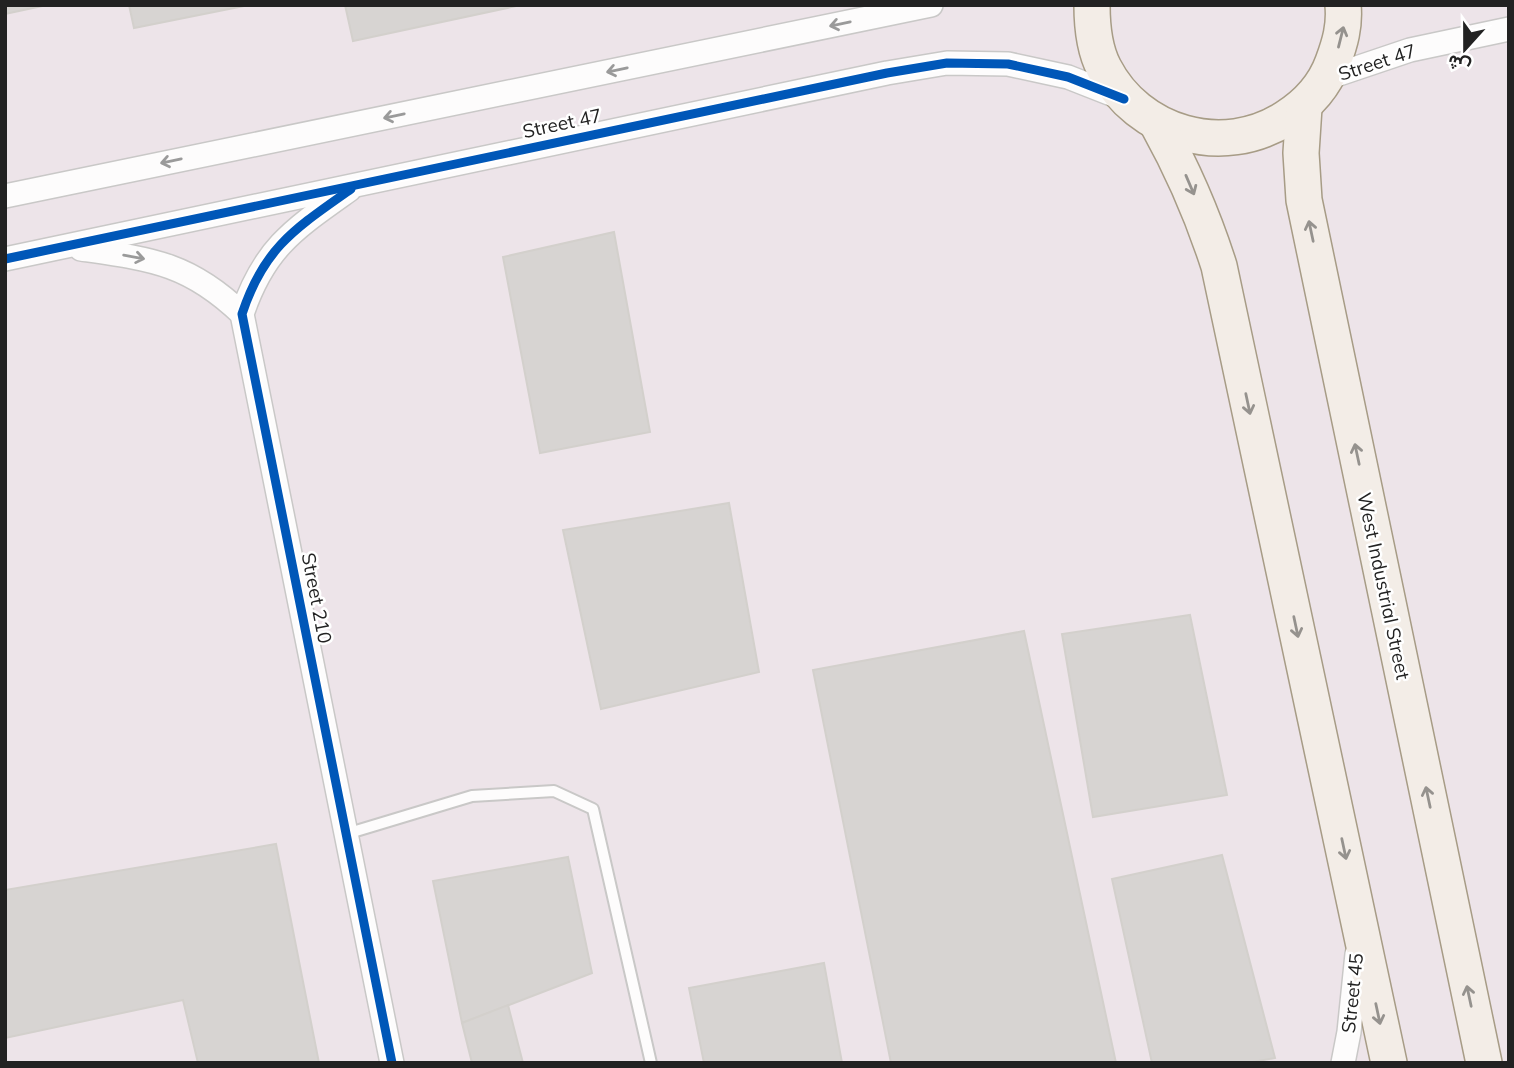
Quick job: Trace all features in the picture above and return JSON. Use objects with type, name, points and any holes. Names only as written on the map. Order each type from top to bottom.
[{"type":"main road","points":[[1093,5],[1092,30],[1103,67],[1124,99],[1158,125],[1195,138],[1233,139],[1271,128],[1304,107],[1327,78],[1345,24],[1343,5]]},
{"type":"main road","name":"West Industrial Street","points":[[1304,107],[1301,153],[1304,200],[1484,1063]]},
{"type":"main road","points":[[1158,125],[1193,193],[1219,266],[1389,1063]]},
{"type":"street","points":[[5,195],[930,5]]},
{"type":"street","name":"Street 47","points":[[1327,78],[1410,50],[1509,29]]},
{"type":"street","name":"Street 47","points":[[5,259],[859,78],[947,63],[1008,64],[1068,76],[1124,99]]},
{"type":"street","points":[[67,247],[166,264],[194,276],[220,293],[242,314],[257,276],[281,243],[356,185]]},
{"type":"street","name":"Street 210","points":[[242,314],[392,1063]]},
{"type":"street","name":"Street 45","points":[[1343,1063],[1349,1032],[1359,923]]},
{"type":"lane","points":[[346,834],[472,796],[554,791],[593,809],[651,1063]]},
{"type":"shaded area","points":[[5,5],[1509,5],[1509,1063],[5,1063]]},
{"type":"building","points":[[5,5],[47,5],[5,14]]},
{"type":"building","points":[[129,5],[249,5],[134,28]]},
{"type":"building","points":[[345,5],[521,5],[353,41]]},
{"type":"building","points":[[614,232],[650,432],[540,453],[503,257]]},
{"type":"building","points":[[729,503],[759,672],[601,709],[563,530]]},
{"type":"building","points":[[1190,615],[1227,795],[1093,817],[1062,634]]},
{"type":"building","points":[[1024,631],[1116,1063],[891,1063],[813,670]]},
{"type":"building","points":[[276,844],[319,1063],[198,1063],[183,1000],[5,1038],[5,890]]},
{"type":"building","points":[[1222,855],[1275,1058],[1247,1063],[1152,1063],[1112,879]]},
{"type":"building","points":[[568,857],[592,973],[462,1023],[433,881]]},
{"type":"building","points":[[824,963],[842,1063],[704,1063],[689,988]]},
{"type":"building","points":[[508,1005],[523,1063],[472,1063],[462,1023]]},
{"type":"cycle path","points":[[5,259],[887,73],[947,63],[1008,64],[1068,77],[1124,99]]},
{"type":"cycle path","points":[[351,189],[284,241],[261,272],[242,314],[392,1063]]}]
